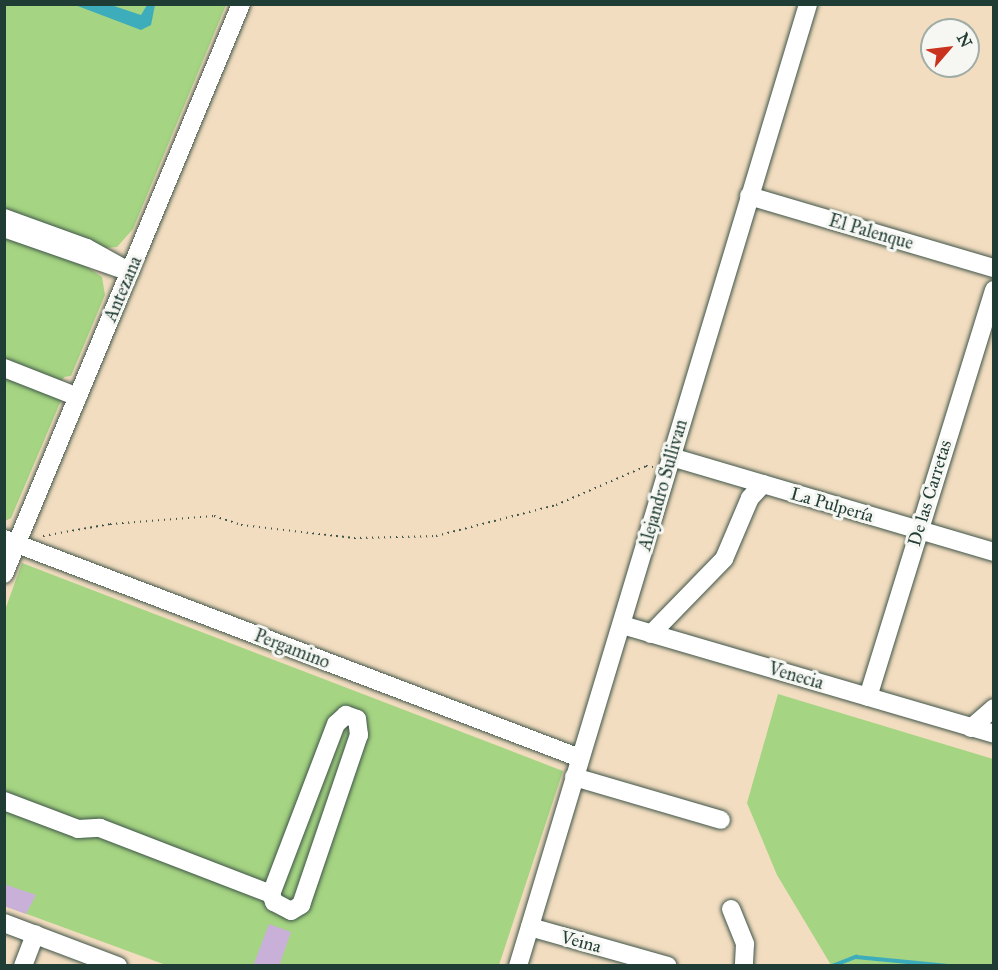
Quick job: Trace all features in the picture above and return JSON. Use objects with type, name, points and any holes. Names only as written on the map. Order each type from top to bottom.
[{"type":"street","name":"Antezana","points":[[4,574],[11,541],[78,397],[241,4]]},
{"type":"street","name":"Alejandro Sullivan","points":[[518,966],[808,4]]},
{"type":"street","name":"El Palenque","points":[[749,196],[993,268]]},
{"type":"street","points":[[4,218],[87,248],[130,272]]},
{"type":"street","points":[[4,228],[130,272]]},
{"type":"street","name":"De las Carretas","points":[[868,697],[993,290]]},
{"type":"street","points":[[4,368],[78,397]]},
{"type":"street","name":"La Pulpería","points":[[669,463],[763,484],[993,552]]},
{"type":"street","points":[[651,634],[724,559],[750,498],[763,484]]},
{"type":"street","name":"Pergamino","points":[[11,541],[580,758]]},
{"type":"street","name":"Venecia","points":[[622,626],[993,734]]},
{"type":"street","points":[[971,728],[993,708]]},
{"type":"street","points":[[4,801],[78,829],[100,828],[271,894],[282,908],[291,911],[301,905],[359,735],[357,719],[346,715],[336,724],[271,894]]},
{"type":"street","points":[[574,777],[721,820]]},
{"type":"street","points":[[731,909],[745,944],[744,966]]},
{"type":"street","points":[[4,923],[118,966]]},
{"type":"street","name":"Veina","points":[[530,927],[668,966]]},
{"type":"street","points":[[22,966],[35,934]]},
{"type":"path","points":[[40,537],[110,524],[214,516],[241,525],[354,538],[436,536],[556,505],[646,466],[669,463]]},
{"type":"green space","points":[[5,5],[226,5],[133,229],[117,247],[104,248],[84,265],[102,277],[105,295],[71,376],[64,377],[58,388],[63,396],[11,518],[5,521]]},
{"type":"green space","points":[[22,563],[563,771],[499,965],[166,965],[5,906],[5,610]]},
{"type":"green space","points":[[778,694],[993,759],[993,965],[831,965],[777,875],[747,803]]},
{"type":"water","points":[[75,5],[111,5],[141,15],[147,5],[155,5],[151,25],[141,30]]},
{"type":"building","points":[[4,884],[36,895],[26,914],[4,906]]},
{"type":"building","points":[[269,924],[291,932],[279,966],[253,966]]},
{"type":"waterway","points":[[832,966],[856,957],[949,966]]}]
